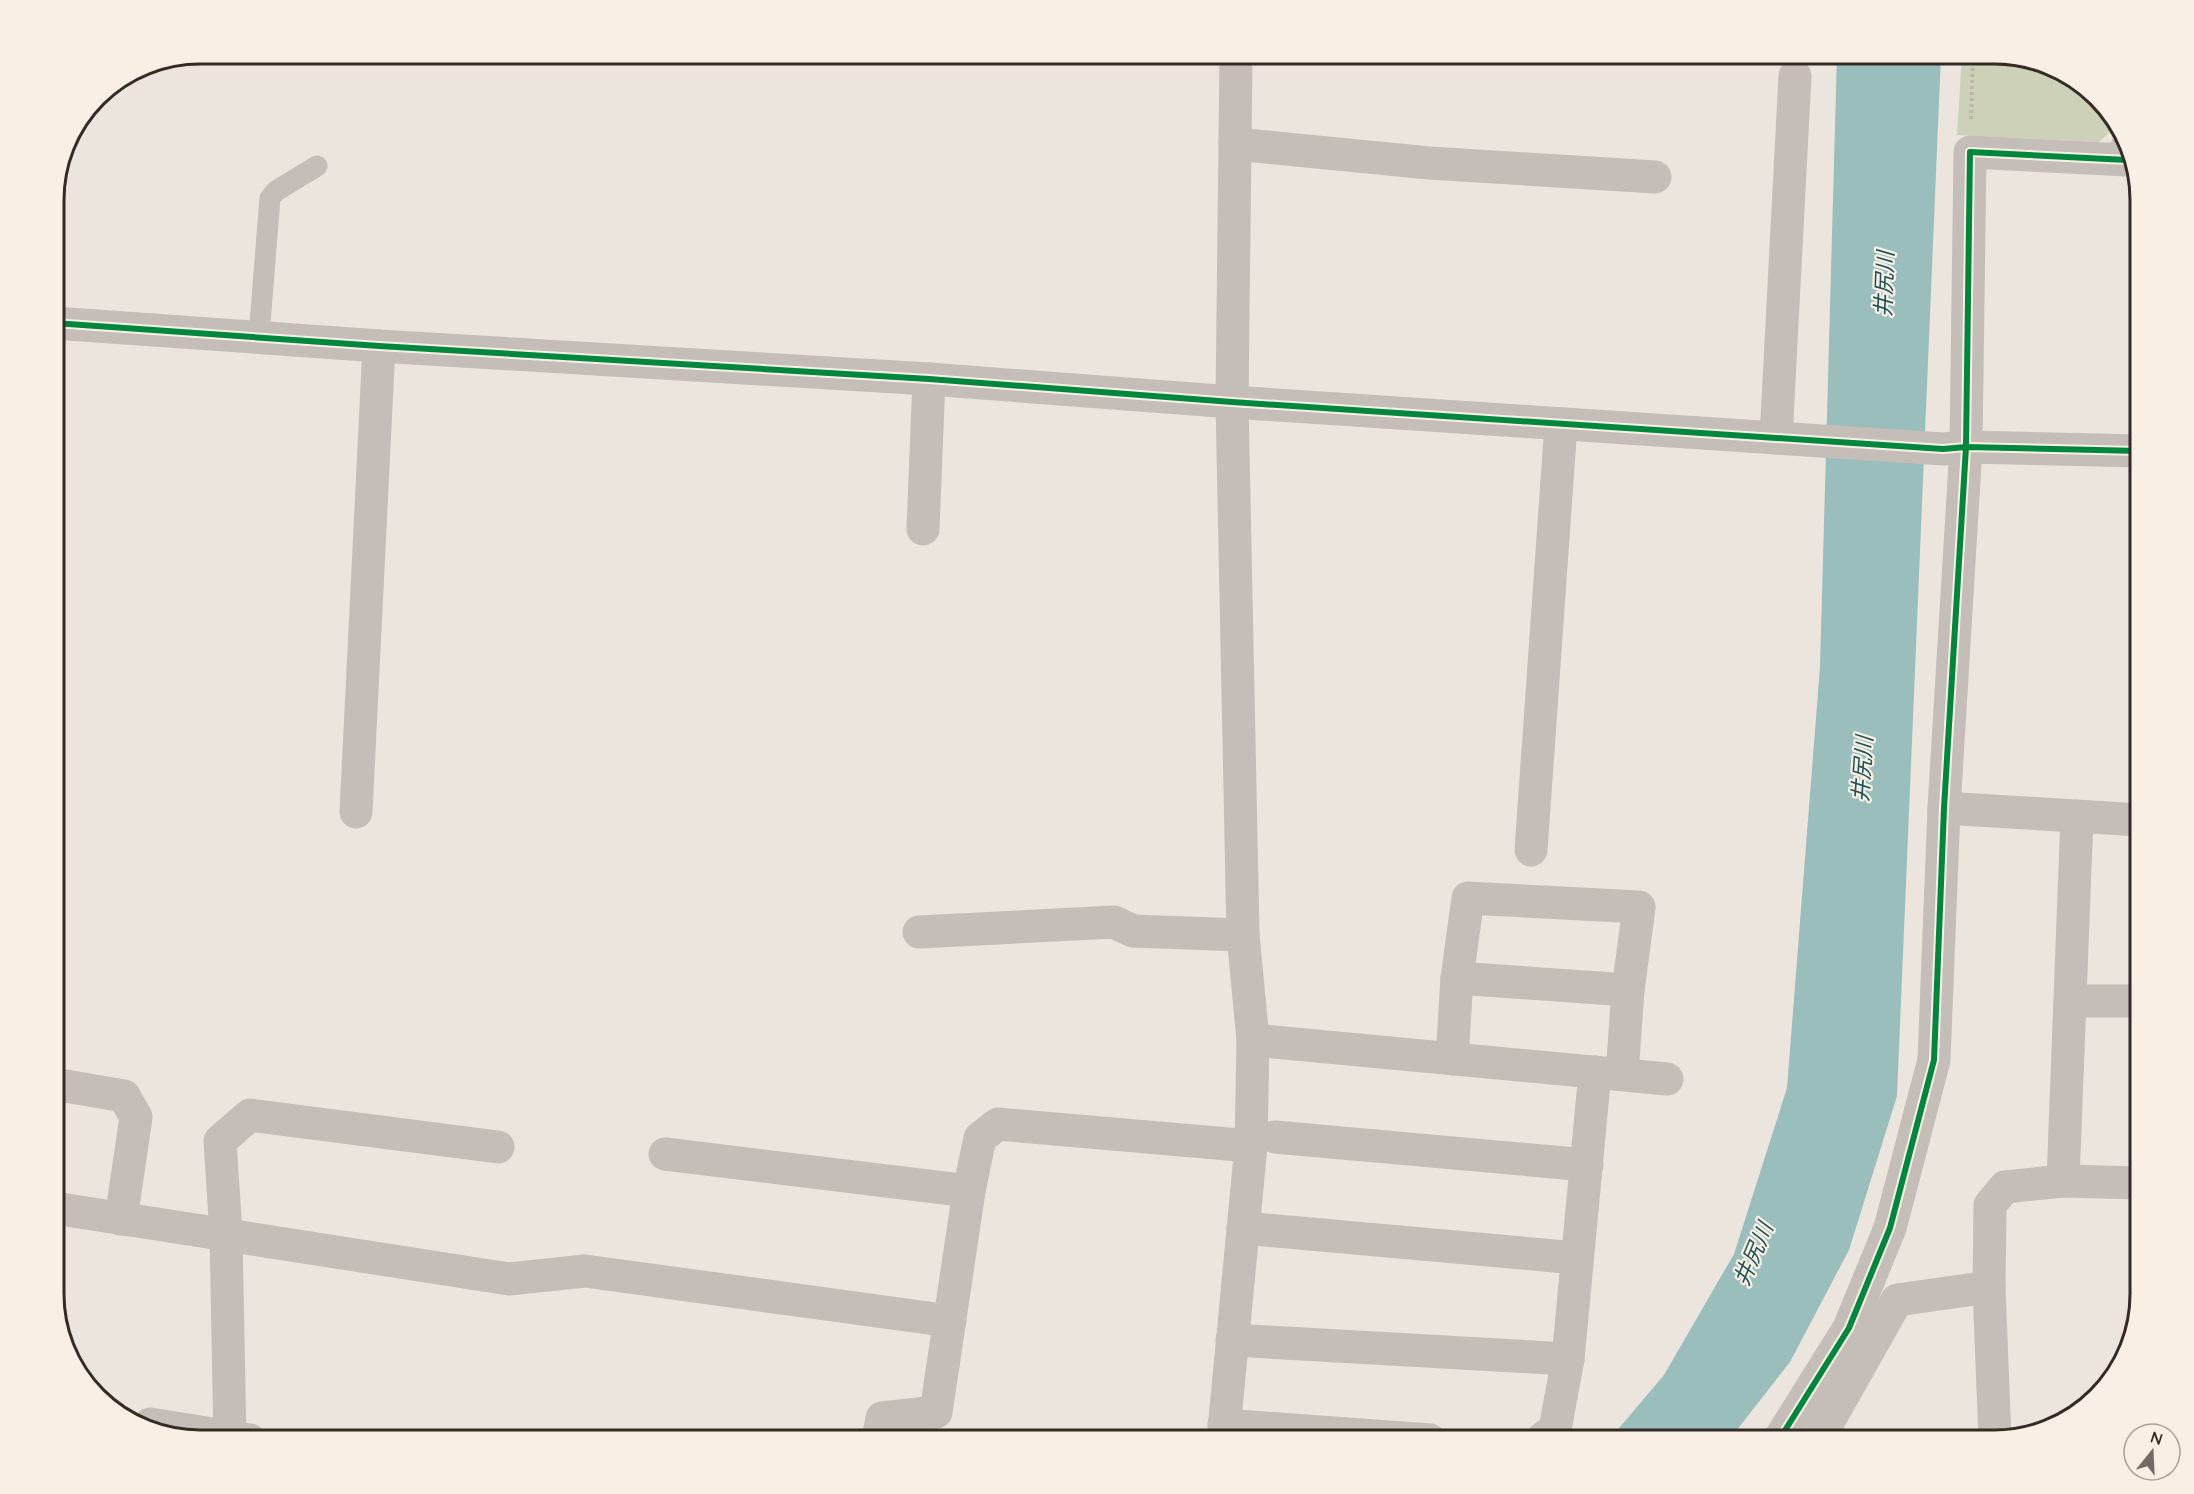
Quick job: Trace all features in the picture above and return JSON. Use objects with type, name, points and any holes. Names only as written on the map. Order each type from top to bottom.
[{"type":"street","points":[[1224,1430],[1243,1228],[1263,1141],[1244,935],[1232,402],[1236,64]]},
{"type":"street","points":[[1785,439],[1795,76]]},
{"type":"street","points":[[1235,144],[1429,163],[1655,177]]},
{"type":"street","points":[[1785,1430],[1849,1328],[1874,1268],[1890,1228],[1934,1060],[1955,448],[1970,152],[2121,156]]},
{"type":"street","points":[[65,324],[1785,439],[1955,448],[2130,451]]},
{"type":"street","points":[[356,812],[379,346]]},
{"type":"street","points":[[923,529],[929,380]]},
{"type":"street","points":[[1531,850],[1561,424]]},
{"type":"street","points":[[1944,808],[2130,819]]},
{"type":"street","points":[[2063,1181],[2072,1001],[2077,816]]},
{"type":"street","points":[[1452,1059],[1458,978],[1468,898],[1639,907],[1629,990],[1587,1165],[1568,1359],[1554,1430]]},
{"type":"street","points":[[919,932],[1114,922],[1133,931],[1244,935]]},
{"type":"street","points":[[1458,978],[1629,990]]},
{"type":"street","points":[[2072,1001],[2130,1001]]},
{"type":"street","points":[[1253,1040],[1667,1079]]},
{"type":"street","points":[[65,1086],[124,1096],[136,1118],[121,1219]]},
{"type":"street","points":[[237,1430],[220,1141],[250,1115],[498,1147]]},
{"type":"street","points":[[880,1430],[882,1418],[936,1412],[969,1191],[980,1138],[998,1124],[1587,1165]]},
{"type":"street","points":[[665,1154],[969,1191]]},
{"type":"street","points":[[1995,1430],[1989,1287],[1990,1205],[2005,1187],[2063,1181],[2130,1183]]},
{"type":"street","points":[[65,1210],[509,1279],[585,1271],[950,1321]]},
{"type":"street","points":[[1243,1228],[1578,1258]]},
{"type":"street","points":[[1824,1430],[1897,1300],[1989,1287]]},
{"type":"street","points":[[1232,1340],[1568,1359]]},
{"type":"lane","points":[[259,336],[270,198],[276,190],[316,166]]},
{"type":"path","points":[[1970,152],[1973,64]]},
{"type":"green space","points":[[1961,64],[2020,67],[2053,79],[2083,98],[2096,111],[2110,132],[2099,142],[1957,135]]},
{"type":"water","name":"井尻川","points":[[1837,64],[1941,64],[1897,1096],[1849,1250],[1790,1362],[1737,1430],[1617,1430],[1664,1375],[1734,1254],[1787,1088],[1820,667]]},
{"type":"cycle path","points":[[1785,1430],[1849,1328],[1890,1228],[1934,1060],[1944,808],[1966,447],[1970,152],[2123,160]]},
{"type":"cycle path","points":[[65,324],[379,346],[929,379],[1232,402],[1943,449],[1966,447],[2130,451]]}]
